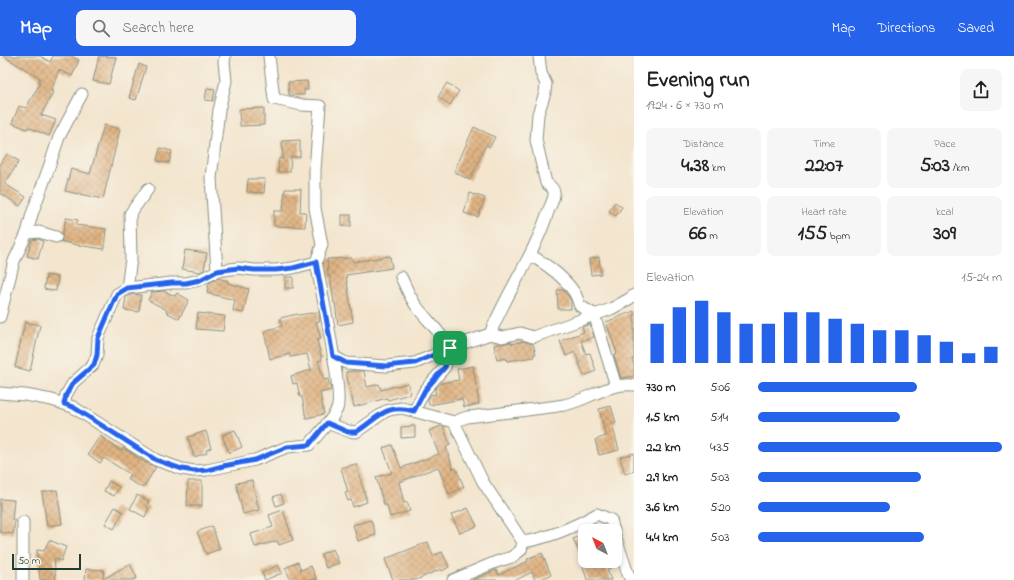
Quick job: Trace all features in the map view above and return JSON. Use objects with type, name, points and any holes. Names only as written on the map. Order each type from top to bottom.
[{"type":"street","points":[[217,271],[211,178],[219,110],[226,81],[224,62],[225,56]]},
{"type":"street","points":[[0,393],[26,395],[52,400],[73,407],[156,460],[182,469],[194,471],[208,470],[255,460],[287,447],[309,445],[327,423],[338,408],[337,383],[333,356],[316,262],[322,245],[315,208],[315,170],[320,106],[302,105],[274,99],[269,56]]},
{"type":"street","points":[[490,334],[544,225],[553,198],[554,191],[552,187],[546,183],[536,140],[538,114],[545,93],[546,84],[541,73],[540,56]]},
{"type":"street","points":[[0,317],[10,283],[14,261],[27,233],[32,214],[59,137],[82,94]]},
{"type":"street","points":[[127,288],[131,259],[130,214],[148,189]]},
{"type":"street","points":[[27,233],[39,232],[56,237]]},
{"type":"street","points":[[530,254],[545,263],[563,279],[575,293],[580,306],[594,314],[616,386]]},
{"type":"street","points":[[64,404],[66,395],[73,383],[94,365],[97,355],[98,338],[117,294],[127,288],[186,283],[200,280],[217,271],[238,268],[261,270],[293,268],[316,262]]},
{"type":"street","points":[[401,277],[417,307],[443,336],[450,348],[445,367],[425,390],[414,411]]},
{"type":"street","points":[[333,356],[346,363],[386,366],[415,363],[450,348],[490,334],[502,337],[520,333],[533,337],[611,309],[634,295]]},
{"type":"street","points":[[327,423],[348,432],[356,432],[386,411],[402,408],[454,422],[467,417],[566,404],[616,386],[628,384],[634,385]]},
{"type":"street","points":[[453,580],[512,557],[521,550],[523,542],[483,482],[454,422]]},
{"type":"street","points":[[523,542],[541,539],[598,514],[611,520],[612,524]]},
{"type":"street","points":[[23,522],[23,580]]},
{"type":"street","points":[[622,556],[631,580]]},
{"type":"building","points":[[3,56],[40,56],[50,62],[53,56],[71,56],[79,60],[72,76],[59,70],[51,91],[53,92],[41,115],[56,120],[49,136],[28,127],[27,129],[12,123],[19,106],[26,108],[40,83],[38,82],[40,78]]},
{"type":"building","points":[[99,56],[116,57],[109,84],[93,81]]},
{"type":"building","points":[[139,64],[146,67],[136,100],[129,98]]},
{"type":"building","points":[[307,81],[308,90],[304,90],[304,95],[289,95],[288,82]]},
{"type":"building","points":[[447,83],[459,91],[450,105],[438,97]]},
{"type":"building","points":[[207,88],[215,89],[213,101],[205,100]]},
{"type":"building","points":[[264,108],[264,125],[240,126],[239,109]]},
{"type":"building","points":[[104,125],[120,129],[103,199],[65,191],[71,169],[90,174]]},
{"type":"building","points":[[474,127],[495,137],[490,147],[486,145],[470,180],[454,172]]},
{"type":"building","points":[[300,140],[300,157],[291,157],[290,172],[278,172],[279,158],[283,159],[282,141]]},
{"type":"building","points":[[160,148],[172,151],[169,163],[157,161]]},
{"type":"building","points":[[7,154],[19,161],[5,184],[26,197],[20,206],[0,193],[0,165]]},
{"type":"building","points":[[248,179],[265,179],[264,193],[247,192]]},
{"type":"building","points":[[285,189],[301,189],[300,212],[306,212],[305,227],[274,226],[274,211],[283,211]]},
{"type":"building","points":[[470,193],[485,198],[478,217],[464,213]]},
{"type":"building","points":[[615,202],[622,207],[616,216],[609,211]]},
{"type":"building","points":[[342,215],[351,215],[351,226],[342,226]]},
{"type":"building","points":[[66,218],[78,220],[76,225],[106,229],[104,249],[61,241]]},
{"type":"building","points":[[38,239],[43,241],[38,259],[27,256],[32,240]]},
{"type":"building","points":[[185,250],[207,253],[204,270],[200,272],[182,269]]},
{"type":"building","points":[[390,256],[392,268],[346,275],[353,322],[338,325],[330,276],[328,276],[327,259],[352,258],[353,262]]},
{"type":"building","points":[[599,257],[601,274],[591,275],[589,259]]},
{"type":"building","points":[[46,275],[58,277],[56,291],[44,289]]},
{"type":"building","points":[[285,277],[293,277],[293,288],[285,288]]},
{"type":"building","points":[[218,278],[228,281],[228,283],[249,289],[243,313],[233,311],[235,300],[207,293],[209,283]]},
{"type":"building","points":[[557,290],[563,290],[568,296],[571,301],[571,309],[558,309]]},
{"type":"building","points":[[164,291],[175,296],[177,293],[189,300],[179,319],[166,312],[167,310],[148,300],[152,292]]},
{"type":"building","points":[[134,294],[141,295],[139,312],[124,310],[126,297]]},
{"type":"building","points":[[634,311],[634,359],[632,359],[634,376],[621,378],[614,355],[617,353],[606,322]]},
{"type":"building","points":[[319,312],[320,321],[316,322],[321,339],[317,340],[322,360],[318,361],[324,380],[328,379],[331,390],[320,393],[324,414],[306,418],[302,397],[300,397],[297,383],[293,384],[291,376],[311,370],[307,354],[290,357],[290,354],[270,359],[264,331],[282,326],[280,318],[297,314]]},
{"type":"building","points":[[198,313],[225,316],[223,331],[196,329]]},
{"type":"building","points":[[25,322],[40,325],[30,371],[15,367]]},
{"type":"building","points":[[590,324],[594,337],[581,341],[586,354],[590,353],[596,371],[584,376],[575,352],[566,356],[560,341],[584,332],[582,327]]},
{"type":"building","points":[[523,341],[533,344],[536,354],[533,354],[534,357],[507,361],[506,358],[497,360],[494,345],[511,342],[512,344]]},
{"type":"building","points":[[473,366],[479,404],[464,407],[462,399],[429,405],[428,399],[430,395],[436,394],[435,389],[441,383],[459,380],[457,369]]},
{"type":"building","points":[[364,371],[367,387],[379,384],[381,390],[408,383],[410,394],[388,400],[387,398],[354,407],[346,372]]},
{"type":"building","points":[[611,406],[616,423],[612,424],[619,450],[599,455],[595,440],[606,436],[599,409]]},
{"type":"building","points":[[415,426],[415,437],[401,438],[401,427]]},
{"type":"building","points":[[443,426],[450,445],[446,447],[453,469],[456,468],[464,487],[449,494],[438,467],[399,482],[404,503],[407,502],[410,511],[390,517],[387,505],[384,505],[376,477],[392,473],[383,448],[392,445],[401,468],[439,454],[429,431]]},
{"type":"building","points":[[235,430],[242,447],[229,453],[222,435]]},
{"type":"building","points":[[206,431],[211,448],[206,450],[207,453],[194,457],[188,437]]},
{"type":"building","points":[[100,436],[121,451],[123,448],[146,463],[156,467],[143,488],[127,479],[130,474],[104,458],[100,463],[88,454]]},
{"type":"building","points":[[634,453],[634,471],[625,474],[620,457]]},
{"type":"building","points":[[356,464],[367,502],[353,507],[351,500],[348,501],[345,493],[348,492],[341,468]]},
{"type":"building","points":[[252,480],[259,510],[243,514],[236,483]]},
{"type":"building","points":[[109,481],[119,487],[114,496],[104,491]]},
{"type":"building","points":[[188,481],[202,481],[202,506],[187,506]]},
{"type":"building","points":[[57,490],[62,524],[47,526],[42,492]]},
{"type":"building","points":[[281,494],[284,503],[276,506],[273,497]]},
{"type":"building","points":[[137,495],[149,501],[146,506],[149,508],[145,517],[130,509]]},
{"type":"building","points":[[0,499],[14,500],[12,520],[15,520],[13,534],[0,532]]},
{"type":"building","points":[[115,507],[123,512],[114,529],[105,524]]},
{"type":"building","points":[[468,508],[477,526],[460,533],[451,515]]},
{"type":"building","points":[[283,510],[293,540],[279,545],[277,541],[255,547],[251,534],[273,527],[269,515]]},
{"type":"building","points":[[371,520],[376,535],[358,541],[353,525]]},
{"type":"building","points":[[212,526],[220,549],[206,554],[197,532]]},
{"type":"building","points":[[578,537],[578,550],[573,539]]},
{"type":"building","points":[[49,540],[66,547],[61,561],[54,558],[56,580],[40,580],[37,550],[44,551]]},
{"type":"building","points":[[428,542],[433,556],[442,552],[449,567],[416,580],[393,580],[385,559]]},
{"type":"building","points":[[333,549],[339,563],[326,568],[321,554]]},
{"type":"building","points":[[542,553],[551,575],[535,580],[532,572],[516,580],[472,580],[496,570],[499,575],[528,561],[527,559]]},
{"type":"building","points":[[298,562],[301,570],[311,566],[317,580],[291,580],[285,568]]},
{"type":"building","points":[[130,564],[137,578],[133,580],[85,580],[86,569],[104,570],[103,579]]},
{"type":"building","points":[[278,565],[282,573],[265,580],[262,573]]},
{"type":"building","points":[[584,568],[611,568],[607,569],[611,580],[587,580]]},
{"type":"route","points":[[316,262],[333,356],[346,363],[386,366],[415,363],[450,348],[445,367],[425,390],[414,411],[402,408],[386,411],[356,432],[348,432],[327,423],[309,445],[287,447],[255,460],[208,470],[194,471],[182,469],[156,460],[73,407],[64,404],[66,395],[73,383],[94,365],[97,355],[98,338],[117,294],[127,288],[143,285],[186,283],[200,280],[217,271],[238,268],[276,270],[293,268],[316,262]]}]
